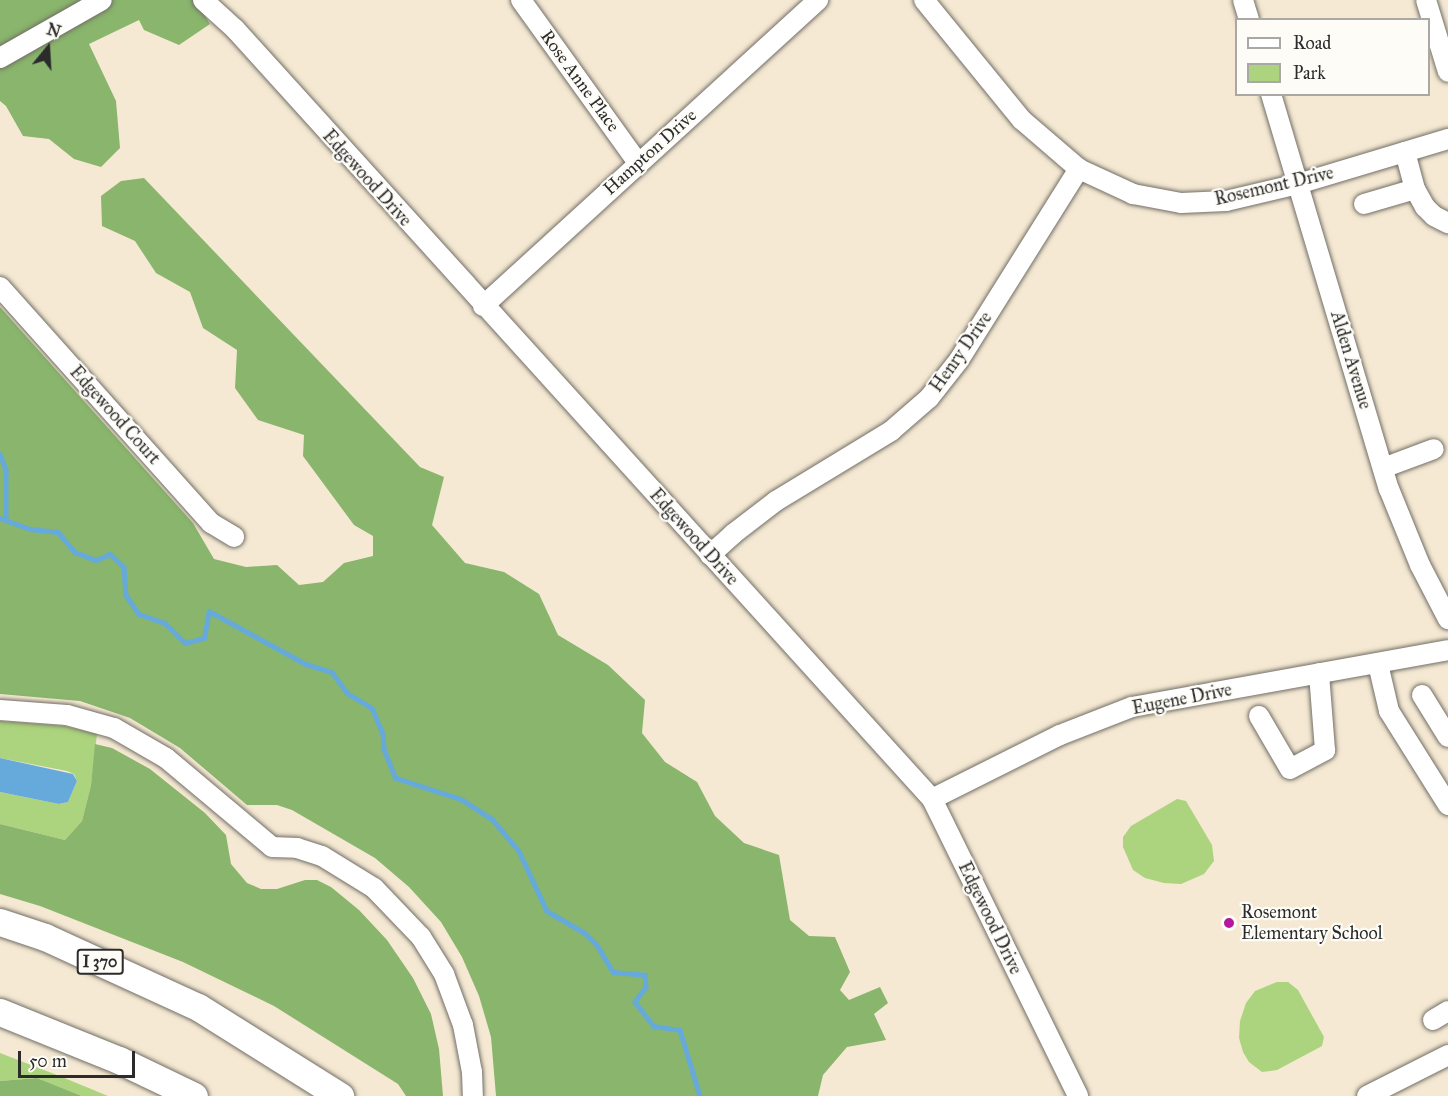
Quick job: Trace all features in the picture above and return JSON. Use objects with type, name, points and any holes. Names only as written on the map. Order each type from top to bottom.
[{"type":"highway","name":"I 370","points":[[0,922],[45,937],[198,1007],[340,1096]]},
{"type":"highway","points":[[0,1017],[38,1027],[119,1060],[194,1096]]},
{"type":"street","points":[[0,58],[102,0]]},
{"type":"street","name":"Edgewood Drive","points":[[203,0],[216,9],[235,29],[483,306],[932,799],[1078,1096]]},
{"type":"street","name":"Rose Anne Place","points":[[521,0],[638,163]]},
{"type":"street","name":"Hampton Drive","points":[[483,306],[818,0]]},
{"type":"street","name":"Rosemont Drive","points":[[924,0],[1022,120],[1079,169],[1133,194],[1181,203],[1226,201],[1298,184],[1448,139]]},
{"type":"street","points":[[1243,0],[1248,18]]},
{"type":"street","points":[[1426,0],[1448,72]]},
{"type":"street","name":"Alden Avenue","points":[[1272,96],[1383,468],[1420,565],[1448,620]]},
{"type":"street","points":[[1405,152],[1415,189],[1434,216],[1448,223]]},
{"type":"street","name":"Henry Drive","points":[[710,555],[776,501],[891,431],[929,398],[959,360],[1079,169]]},
{"type":"street","points":[[1364,204],[1415,189]]},
{"type":"street","name":"Edgewood Court","points":[[0,287],[211,523],[234,537]]},
{"type":"street","points":[[1383,468],[1434,449]]},
{"type":"street","name":"Eugene Drive","points":[[932,799],[1060,735],[1132,707],[1448,650]]},
{"type":"street","points":[[1378,664],[1389,711],[1448,805]]},
{"type":"street","points":[[1259,716],[1290,769],[1324,750],[1319,674]]},
{"type":"street","points":[[1422,695],[1447,732]]},
{"type":"street","points":[[0,710],[83,719],[114,728],[166,758],[272,847],[297,848],[322,856],[349,870],[374,888],[421,937],[444,974],[461,1018],[469,1048],[473,1096]]},
{"type":"street","points":[[1367,1096],[1448,1055]]},
{"type":"green space","points":[[0,0],[195,0],[210,24],[179,45],[144,30],[139,20],[89,44],[116,101],[120,148],[101,167],[74,159],[49,139],[23,136],[6,106],[0,101]]},
{"type":"green space","points":[[144,178],[420,467],[444,477],[432,525],[465,563],[504,572],[539,594],[558,635],[608,665],[645,700],[642,733],[665,762],[697,782],[715,816],[744,843],[779,855],[790,920],[809,936],[835,937],[850,972],[840,990],[849,1000],[880,987],[888,1003],[874,1014],[886,1040],[847,1047],[823,1075],[818,1096],[496,1096],[491,1037],[479,996],[462,957],[441,922],[409,887],[375,858],[292,810],[277,805],[247,805],[180,748],[130,718],[80,701],[0,694],[0,307],[193,523],[214,559],[246,567],[277,565],[299,585],[323,582],[344,563],[373,556],[373,536],[354,525],[303,456],[304,435],[258,420],[235,388],[237,350],[203,328],[190,292],[156,273],[135,241],[102,226],[101,196],[121,181]]},
{"type":"green space","points":[[0,721],[64,726],[97,734],[91,785],[82,821],[65,840],[0,824],[0,792],[59,804],[68,802],[77,781],[74,774],[67,771],[0,758]]},
{"type":"green space","points":[[95,744],[112,748],[150,769],[205,813],[226,835],[231,864],[247,883],[261,889],[277,889],[305,880],[317,880],[331,887],[359,910],[387,940],[413,978],[431,1014],[439,1049],[443,1096],[406,1096],[398,1084],[274,1006],[183,962],[40,906],[0,894],[0,824],[65,840],[82,821],[91,785]]},
{"type":"green space","points":[[1177,799],[1186,801],[1212,845],[1214,861],[1204,874],[1181,884],[1164,883],[1145,878],[1133,870],[1123,847],[1123,837],[1131,826]]},
{"type":"green space","points":[[1277,982],[1288,982],[1298,990],[1324,1037],[1322,1046],[1277,1070],[1262,1072],[1249,1062],[1243,1052],[1239,1038],[1240,1021],[1246,1003],[1255,991]]},
{"type":"green space","points":[[0,1053],[108,1096],[82,1096],[37,1078],[0,1081]]},
{"type":"green space","points":[[37,1078],[82,1096],[0,1096],[0,1081]]},
{"type":"water","points":[[0,758],[73,774],[77,781],[68,802],[59,804],[0,792]]},
{"type":"waterway","points":[[0,454],[6,470],[6,519]]},
{"type":"waterway","points":[[0,518],[30,529],[58,532],[75,552],[96,560],[110,554],[124,567],[126,595],[139,614],[165,623],[185,643],[204,638],[209,611],[306,664],[332,672],[347,693],[372,708],[383,734],[384,749],[396,778],[461,799],[493,820],[519,851],[547,911],[585,933],[597,945],[613,972],[645,975],[646,987],[635,1002],[654,1026],[680,1030],[700,1096]]},
{"type":"place","name":"Rosemont Elementary School","points":[[1229,923]]}]
